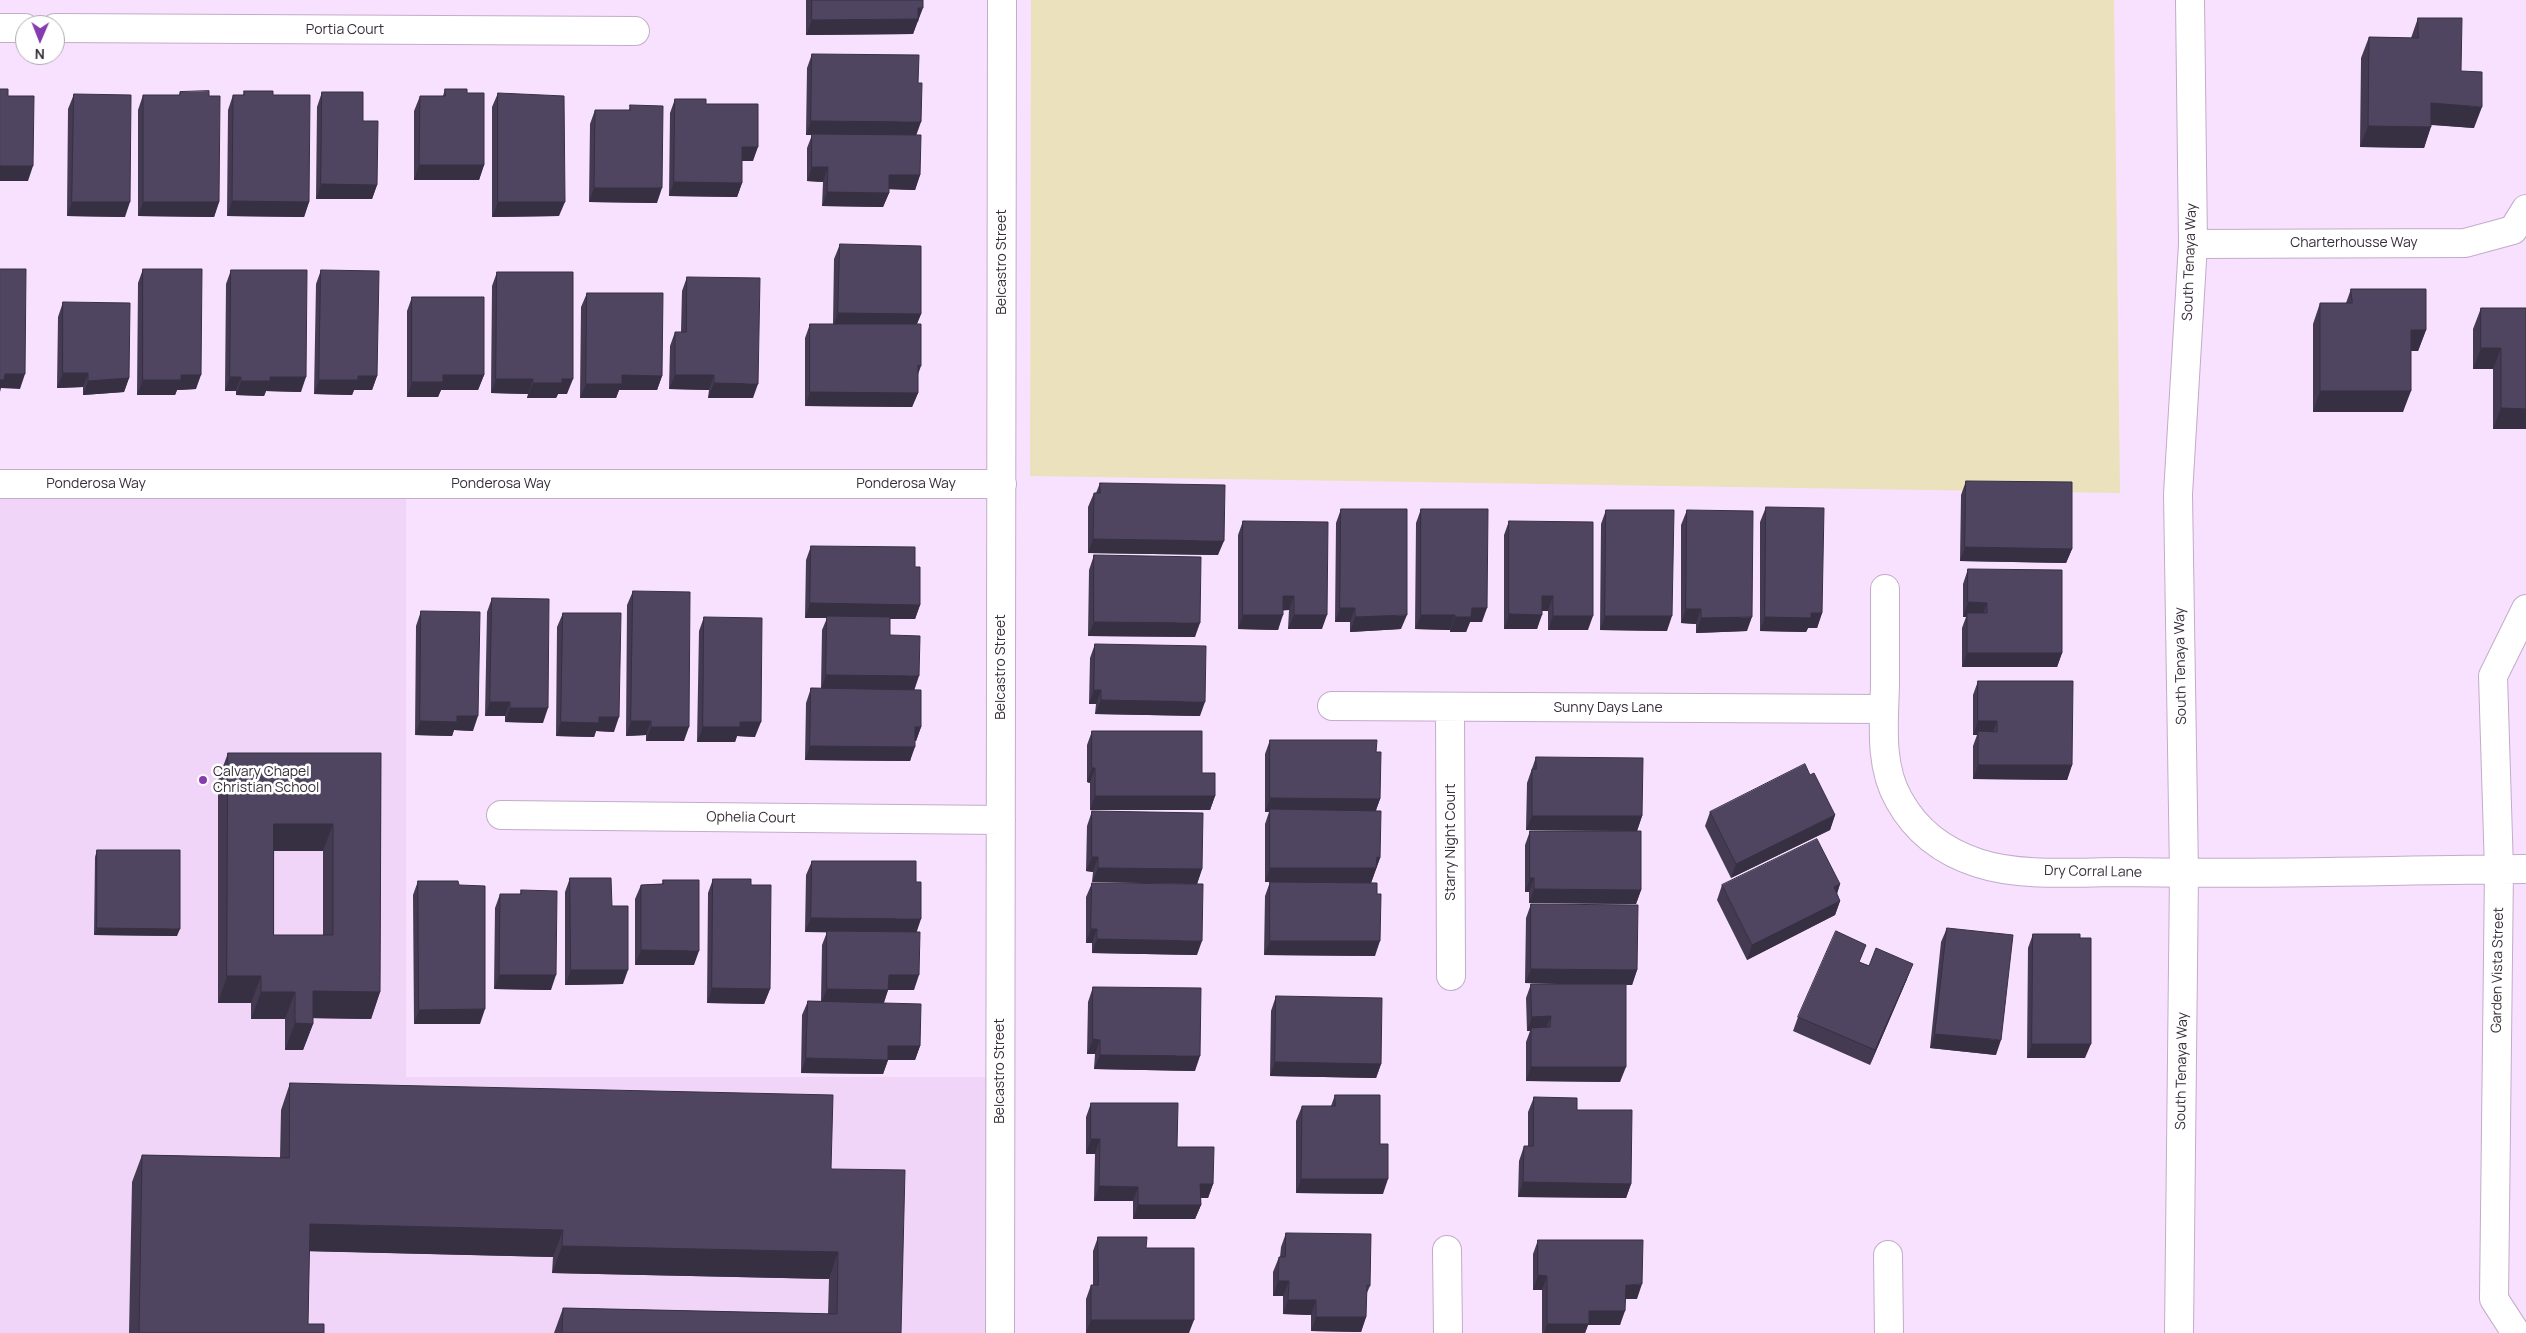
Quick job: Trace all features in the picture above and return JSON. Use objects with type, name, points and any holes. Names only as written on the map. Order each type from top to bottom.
[{"type":"street","name":"Belcastro Street","points":[[1000,1333],[1002,0]]},
{"type":"street","name":"South Tenaya Way","points":[[2179,1333],[2184,874],[2178,494],[2193,244],[2190,0]]},
{"type":"street","points":[[0,28],[15,28]]},
{"type":"street","name":"Portia Court","points":[[65,28],[635,31]]},
{"type":"street","name":"Charterhousse Way","points":[[2193,244],[2465,243],[2520,220]]},
{"type":"street","name":"Ponderosa Way","points":[[0,484],[1002,484]]},
{"type":"street","name":"Dry Corral Lane","points":[[1885,589],[1884,747],[1889,775],[1897,797],[1908,816],[1924,833],[1947,849],[1980,864],[2007,869],[2184,874],[2526,870]]},
{"type":"street","name":"Garden Vista Street","points":[[2516,1333],[2494,1300],[2499,870],[2493,676],[2526,609]]},
{"type":"street","name":"Sunny Days Lane","points":[[1332,706],[1884,709]]},
{"type":"street","name":"Starry Night Court","points":[[1450,707],[1451,976]]},
{"type":"street","name":"Ophelia Court","points":[[501,815],[1001,820]]},
{"type":"street","points":[[1448,1250],[1448,1333]]},
{"type":"street","points":[[1888,1255],[1889,1333]]},
{"type":"shaded area","name":"Calvary Chapel Christian School","points":[[0,484],[406,484],[406,1077],[999,1077],[1000,1333],[0,1333]]},
{"type":"sand","points":[[1031,0],[2114,0],[2120,493],[1030,476]]},
{"type":"building","points":[[812,0],[923,0],[923,8],[918,8],[918,19],[812,20]]},
{"type":"building","points":[[2418,18],[2462,18],[2461,71],[2482,72],[2482,107],[2431,103],[2431,127],[2368,126],[2369,37],[2418,38]]},
{"type":"building","points":[[812,54],[919,55],[918,83],[922,83],[921,122],[811,121]]},
{"type":"building","points":[[0,89],[8,89],[8,96],[34,96],[33,166],[0,166]]},
{"type":"building","points":[[445,89],[467,89],[467,93],[484,93],[484,165],[419,165],[420,96],[445,96]]},
{"type":"building","points":[[209,91],[209,96],[220,96],[219,202],[143,202],[143,95],[180,95],[180,92]]},
{"type":"building","points":[[244,91],[273,91],[273,95],[310,95],[309,202],[232,201],[233,95],[244,95]]},
{"type":"building","points":[[322,92],[363,92],[363,121],[378,121],[377,185],[321,184]]},
{"type":"building","points":[[498,93],[564,96],[565,202],[498,202]]},
{"type":"building","points":[[74,94],[131,95],[130,202],[72,202]]},
{"type":"building","points":[[675,99],[706,99],[706,104],[758,104],[758,147],[742,147],[742,183],[674,182]]},
{"type":"building","points":[[630,105],[663,106],[662,188],[594,188],[595,110],[630,110]]},
{"type":"building","points":[[812,134],[921,135],[920,175],[889,175],[889,193],[827,192],[828,167],[812,167]]},
{"type":"building","points":[[840,244],[921,246],[921,314],[838,313]]},
{"type":"building","points":[[0,269],[26,269],[25,374],[5,374],[4,380],[0,380]]},
{"type":"building","points":[[143,269],[202,269],[201,375],[181,375],[181,380],[143,380]]},
{"type":"building","points":[[231,270],[307,270],[306,377],[270,377],[270,381],[241,381],[241,377],[230,377]]},
{"type":"building","points":[[321,270],[379,271],[377,376],[358,376],[358,380],[319,380]]},
{"type":"building","points":[[497,272],[573,272],[573,379],[562,379],[562,383],[533,383],[533,379],[496,379]]},
{"type":"building","points":[[687,277],[760,278],[758,384],[714,383],[714,375],[675,375],[675,332],[686,332]]},
{"type":"building","points":[[2351,289],[2426,289],[2426,330],[2411,330],[2411,391],[2320,391],[2320,303],[2352,303]]},
{"type":"building","points":[[587,293],[663,293],[662,376],[622,375],[622,384],[586,384]]},
{"type":"building","points":[[412,297],[484,297],[484,375],[443,375],[443,382],[412,382]]},
{"type":"building","points":[[63,302],[130,303],[129,378],[88,381],[88,373],[63,373]]},
{"type":"building","points":[[2481,308],[2526,308],[2526,409],[2501,408],[2501,348],[2481,348]]},
{"type":"building","points":[[810,324],[921,324],[921,366],[918,365],[918,393],[810,392]]},
{"type":"building","points":[[1966,481],[2072,482],[2072,549],[1965,547]]},
{"type":"building","points":[[1100,483],[1225,485],[1224,541],[1093,539],[1094,493],[1100,493]]},
{"type":"building","points":[[1766,507],[1824,508],[1822,613],[1811,613],[1811,618],[1765,617]]},
{"type":"building","points":[[1341,509],[1407,509],[1407,615],[1355,617],[1355,608],[1340,608]]},
{"type":"building","points":[[1421,509],[1488,509],[1487,608],[1472,608],[1471,617],[1421,615]]},
{"type":"building","points":[[1606,510],[1674,510],[1672,616],[1605,616]]},
{"type":"building","points":[[1687,510],[1753,511],[1752,617],[1701,618],[1701,609],[1686,609]]},
{"type":"building","points":[[1243,521],[1328,522],[1327,615],[1294,615],[1294,596],[1283,596],[1283,615],[1243,615]]},
{"type":"building","points":[[1509,521],[1593,522],[1593,616],[1553,616],[1553,596],[1542,596],[1542,615],[1509,614]]},
{"type":"building","points":[[811,546],[915,547],[915,567],[920,567],[920,605],[810,603]]},
{"type":"building","points":[[1094,555],[1201,557],[1200,623],[1094,622]]},
{"type":"building","points":[[1968,569],[2062,570],[2062,653],[1967,653],[1967,613],[1987,613],[1987,603],[1968,602]]},
{"type":"building","points":[[633,591],[690,592],[689,727],[651,727],[651,721],[631,721]]},
{"type":"building","points":[[492,598],[549,599],[548,708],[510,708],[510,702],[490,702]]},
{"type":"building","points":[[421,611],[480,612],[478,716],[457,716],[457,722],[420,721]]},
{"type":"building","points":[[563,613],[621,613],[619,717],[599,717],[599,723],[561,722]]},
{"type":"building","points":[[827,616],[890,617],[890,635],[920,636],[919,676],[826,675]]},
{"type":"building","points":[[704,617],[762,618],[761,722],[740,722],[740,727],[703,727]]},
{"type":"building","points":[[1095,644],[1206,646],[1205,702],[1101,700],[1101,690],[1094,690]]},
{"type":"building","points":[[1978,681],[2073,681],[2072,765],[1978,765],[1978,731],[1997,732],[1997,721],[1978,721]]},
{"type":"building","points":[[811,688],[921,690],[921,727],[915,727],[915,747],[810,746]]},
{"type":"building","points":[[1092,731],[1202,731],[1202,773],[1215,773],[1215,796],[1095,796],[1095,768],[1092,768]]},
{"type":"building","points":[[1270,740],[1377,740],[1376,752],[1381,752],[1380,799],[1270,798]]},
{"type":"building","points":[[228,753],[381,753],[380,992],[313,991],[313,1024],[295,1023],[295,992],[261,992],[261,976],[227,976]],"holes":[[[274,824],[333,824],[333,935],[274,935]]]},
{"type":"building","points":[[1536,757],[1643,758],[1642,816],[1532,816],[1532,769],[1536,769]]},
{"type":"building","points":[[1805,764],[1810,775],[1814,773],[1835,815],[1736,864],[1710,812]]},
{"type":"building","points":[[1270,809],[1381,811],[1380,858],[1377,857],[1376,868],[1270,868]]},
{"type":"building","points":[[1092,811],[1203,813],[1202,869],[1098,868],[1098,857],[1092,857]]},
{"type":"building","points":[[1530,831],[1641,831],[1641,890],[1534,889],[1534,878],[1530,878]]},
{"type":"building","points":[[1817,839],[1840,884],[1834,887],[1840,901],[1752,945],[1722,885]]},
{"type":"building","points":[[97,850],[180,850],[180,929],[97,928]]},
{"type":"building","points":[[812,861],[916,861],[916,882],[921,882],[921,919],[811,918]]},
{"type":"building","points":[[570,878],[611,878],[612,906],[628,906],[628,970],[571,970]]},
{"type":"building","points":[[713,879],[751,879],[751,885],[771,885],[770,989],[712,988]]},
{"type":"building","points":[[663,880],[699,880],[699,951],[641,950],[641,885],[663,884]]},
{"type":"building","points":[[418,881],[458,881],[459,885],[485,886],[485,1009],[419,1010]]},
{"type":"building","points":[[1270,882],[1377,883],[1377,894],[1381,894],[1380,941],[1270,941]]},
{"type":"building","points":[[1092,883],[1203,884],[1202,941],[1097,939],[1097,929],[1091,929]]},
{"type":"building","points":[[521,890],[557,891],[556,975],[499,975],[500,894],[521,894]]},
{"type":"building","points":[[1531,904],[1638,905],[1637,970],[1531,969]]},
{"type":"building","points":[[1947,928],[2013,935],[2001,1040],[1935,1034]]},
{"type":"building","points":[[827,931],[920,932],[919,975],[889,975],[888,990],[827,989]]},
{"type":"building","points":[[1836,931],[1866,945],[1859,962],[1869,966],[1876,948],[1913,964],[1875,1050],[1798,1017]]},
{"type":"building","points":[[2033,934],[2080,934],[2080,938],[2091,938],[2091,1044],[2032,1044]]},
{"type":"building","points":[[1531,984],[1626,984],[1626,1067],[1531,1067],[1531,1028],[1550,1027],[1551,1016],[1532,1017]]},
{"type":"building","points":[[1093,987],[1201,988],[1200,1056],[1100,1055],[1100,1040],[1093,1039]]},
{"type":"building","points":[[1276,996],[1382,998],[1381,1064],[1275,1062]]},
{"type":"building","points":[[808,1001],[921,1004],[920,1046],[888,1046],[888,1060],[806,1058]]},
{"type":"building","points":[[290,1083],[833,1095],[831,1169],[905,1170],[901,1333],[562,1333],[563,1308],[837,1314],[838,1252],[562,1246],[563,1230],[310,1224],[308,1324],[324,1324],[324,1333],[139,1333],[142,1155],[289,1158]]},
{"type":"building","points":[[1335,1095],[1380,1095],[1380,1144],[1388,1144],[1388,1179],[1301,1179],[1302,1106],[1335,1106]]},
{"type":"building","points":[[1534,1097],[1577,1098],[1577,1110],[1632,1110],[1631,1184],[1523,1182],[1524,1146],[1533,1146]]},
{"type":"building","points":[[1091,1103],[1178,1103],[1177,1147],[1214,1147],[1213,1184],[1200,1184],[1201,1205],[1138,1205],[1138,1187],[1099,1186],[1100,1139],[1091,1139]]},
{"type":"building","points":[[1286,1233],[1371,1234],[1370,1286],[1367,1285],[1366,1317],[1316,1317],[1316,1300],[1288,1300],[1289,1281],[1278,1281],[1279,1257],[1285,1257]]},
{"type":"building","points":[[1098,1237],[1147,1237],[1146,1248],[1194,1248],[1194,1320],[1091,1320],[1091,1285],[1098,1285]]},
{"type":"building","points":[[1538,1240],[1643,1240],[1642,1284],[1626,1285],[1625,1311],[1589,1311],[1589,1324],[1547,1324],[1547,1276],[1538,1275]]},
{"type":"place","name":"Calvary Chapel Christian School","points":[[203,780]]}]
